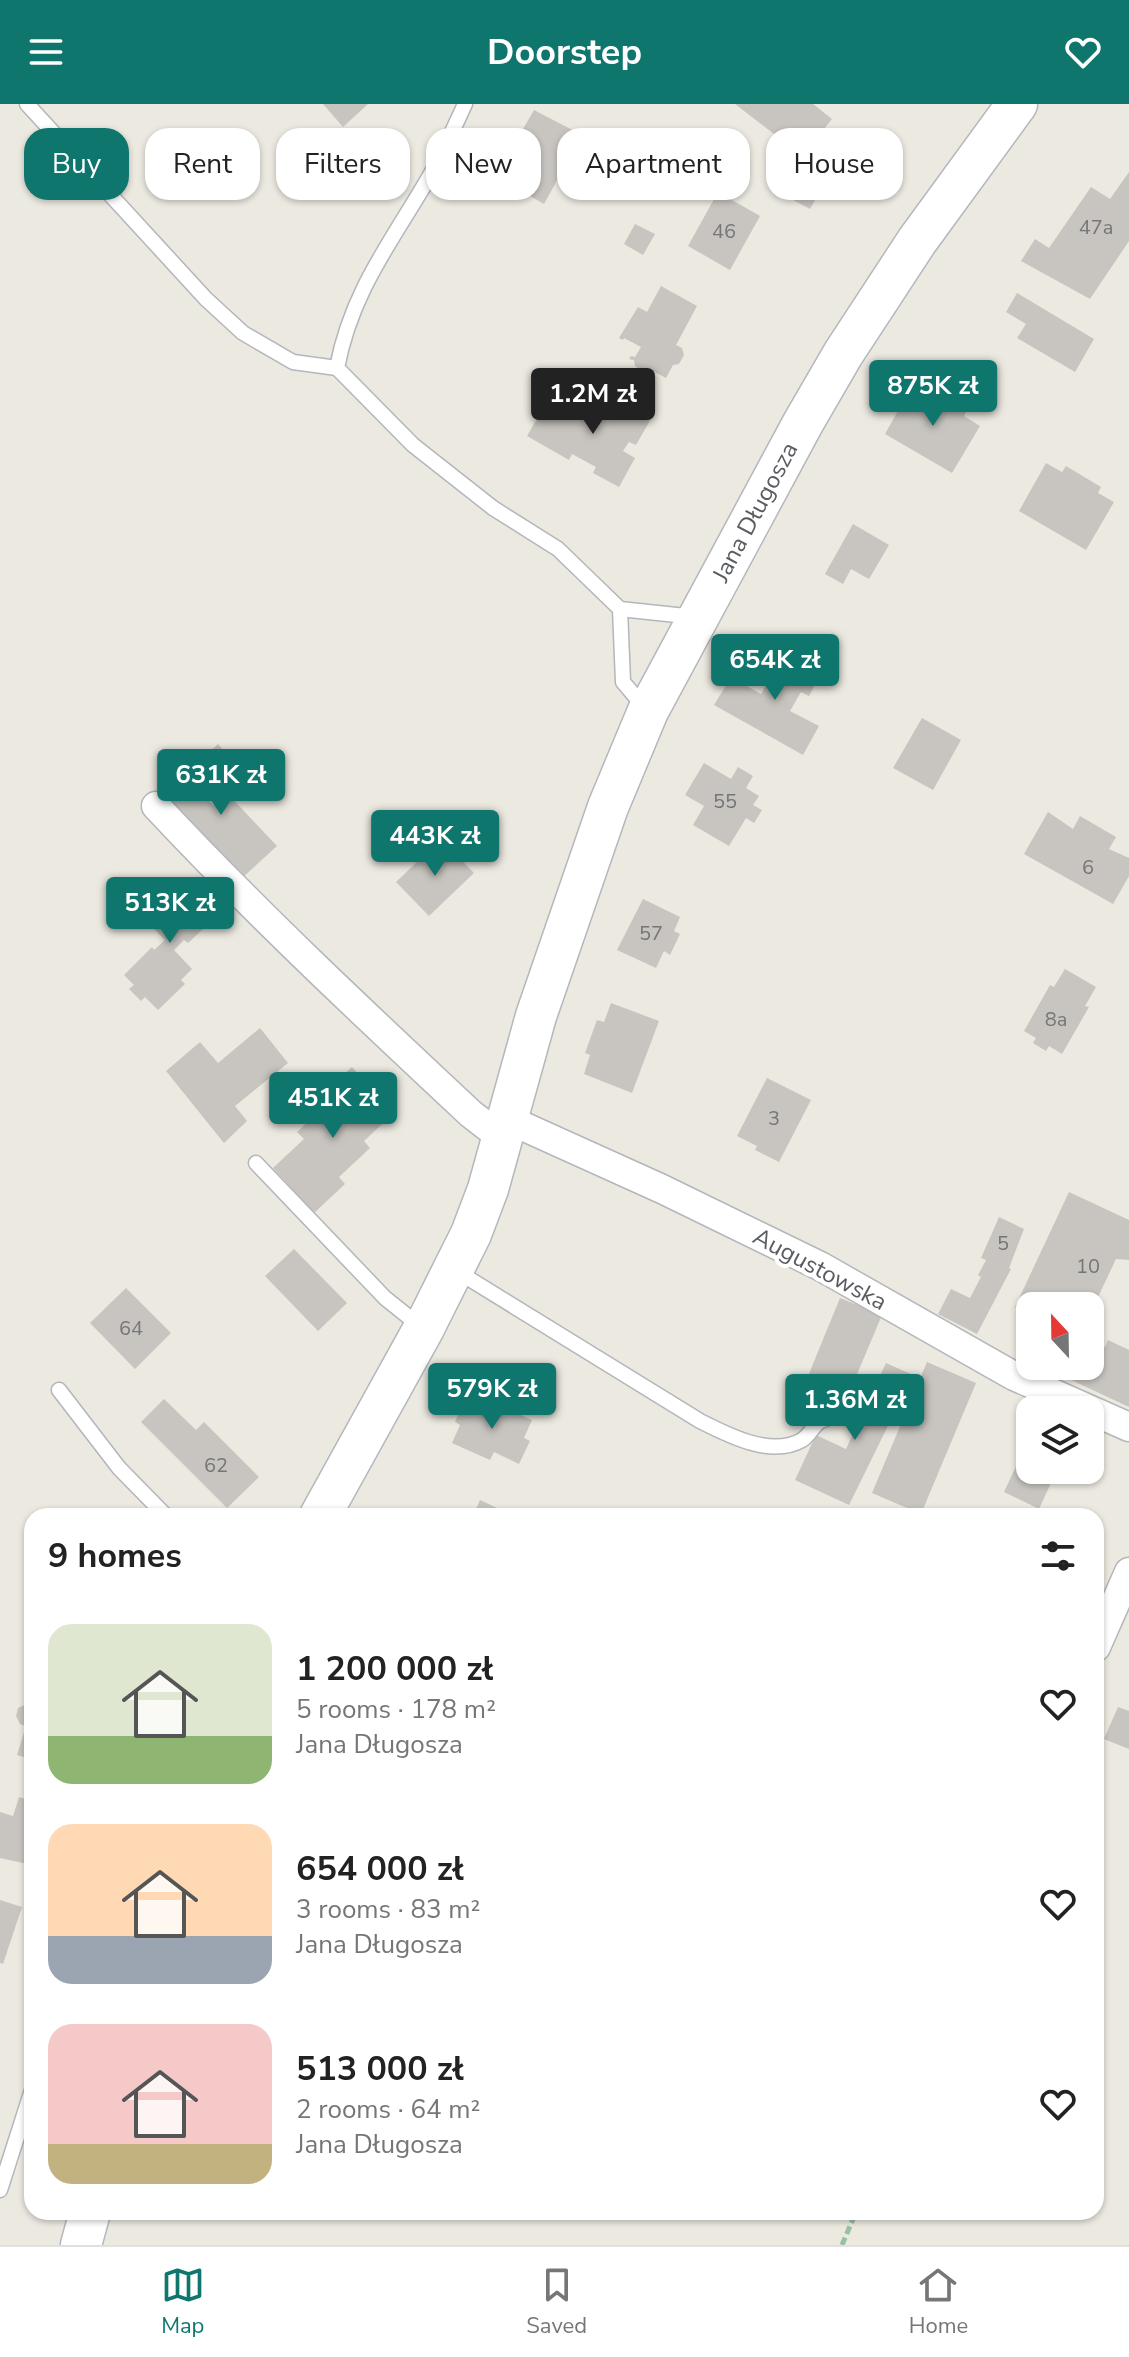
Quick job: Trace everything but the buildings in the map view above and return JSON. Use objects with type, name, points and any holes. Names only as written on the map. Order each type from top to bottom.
[{"type":"street","name":"Jana Długosza","points":[[324,1508],[454,1270],[488,1189],[536,1016],[608,807],[648,711],[843,354],[917,241],[1017,104]]},
{"type":"street","points":[[156,806],[298,952],[471,1114],[504,1128]]},
{"type":"street","name":"Augustowska","points":[[504,1128],[662,1189],[820,1266],[1014,1376],[1129,1427]]},
{"type":"street","points":[[1104,1637],[1121,1615],[1129,1572]]},
{"type":"street","points":[[81,2245],[88,2220]]},
{"type":"lane","points":[[27,104],[206,299],[243,333],[293,362],[337,368],[413,445],[493,508],[558,549],[620,609],[699,617]]},
{"type":"lane","points":[[337,368],[343,334],[359,293],[436,163],[465,104]]},
{"type":"lane","points":[[620,609],[623,682],[648,711]]},
{"type":"lane","points":[[256,1163],[385,1298],[424,1328]]},
{"type":"lane","points":[[454,1270],[700,1421],[732,1437],[774,1447],[798,1442],[809,1435],[820,1421],[850,1413]]},
{"type":"lane","points":[[59,1390],[119,1468],[158,1508]]},
{"type":"lane","points":[[0,2190],[24,2115]]},
{"type":"path","points":[[842,2245],[853,2220]]}]
